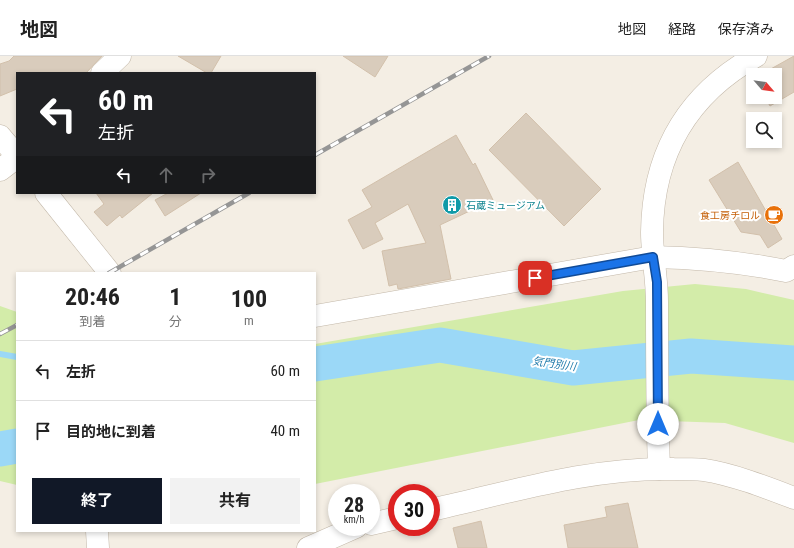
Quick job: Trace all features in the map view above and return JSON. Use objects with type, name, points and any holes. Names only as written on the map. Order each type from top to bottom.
[{"type":"street","points":[[103,72],[120,56]]},
{"type":"street","points":[[659,469],[657,282],[653,257],[653,213],[656,193],[664,161],[673,137],[689,113],[712,86],[756,56]]},
{"type":"street","points":[[0,136],[16,155]]},
{"type":"street","points":[[0,170],[16,157]]},
{"type":"street","points":[[47,194],[109,272]]},
{"type":"street","points":[[316,316],[653,257],[705,258],[745,263],[786,271],[794,266]]},
{"type":"street","points":[[440,508],[547,483],[615,470],[704,470],[759,485],[794,498]]},
{"type":"street","points":[[97,532],[98,548]]},
{"type":"street","points":[[308,548],[335,536]]},
{"type":"green space","points":[[695,284],[746,289],[794,300],[794,443],[725,423],[639,420],[316,484],[316,344],[623,291]]},
{"type":"green space","points":[[0,306],[16,312],[16,485],[0,481]]},
{"type":"building","points":[[14,56],[102,56],[87,72],[16,72],[16,89],[0,96],[0,64],[9,61]]},
{"type":"building","points":[[178,56],[221,56],[212,72],[205,72]]},
{"type":"building","points":[[343,56],[388,56],[375,77]]},
{"type":"building","points":[[794,56],[794,92],[782,99],[782,68],[773,68]]},
{"type":"building","points":[[526,113],[601,189],[564,226],[489,150]]},
{"type":"building","points":[[456,135],[473,165],[475,163],[493,200],[440,225],[451,279],[398,289],[397,284],[389,286],[382,251],[426,243],[408,204],[375,223],[383,239],[363,249],[348,220],[372,207],[362,190]]},
{"type":"building","points":[[738,162],[782,239],[768,248],[760,235],[741,232],[709,180]]},
{"type":"building","points":[[97,194],[152,194],[122,218],[120,215],[107,226],[94,212],[104,204]]},
{"type":"building","points":[[166,194],[199,194],[165,216],[155,200]]},
{"type":"building","points":[[628,503],[638,548],[568,548],[564,525],[607,517],[605,507]]},
{"type":"building","points":[[481,521],[487,548],[458,548],[453,528]]},
{"type":"waterway","name":"気門別川","points":[[316,364],[440,345],[573,368],[691,356],[794,363]]},
{"type":"waterway","points":[[0,354],[16,357]]},
{"type":"waterway","name":"気門別川","points":[[0,449],[16,446]]},
{"type":"railway","points":[[316,154],[489,56]]},
{"type":"railway","points":[[111,272],[247,194]]},
{"type":"railway","points":[[0,334],[16,326]]},
{"type":"place","name":"石蔵ミュージアム","points":[[452,205]]},
{"type":"place","name":"食工房チロル","points":[[774,215]]},
{"type":"route","points":[[535,278],[653,257],[657,282],[658,424]]}]
